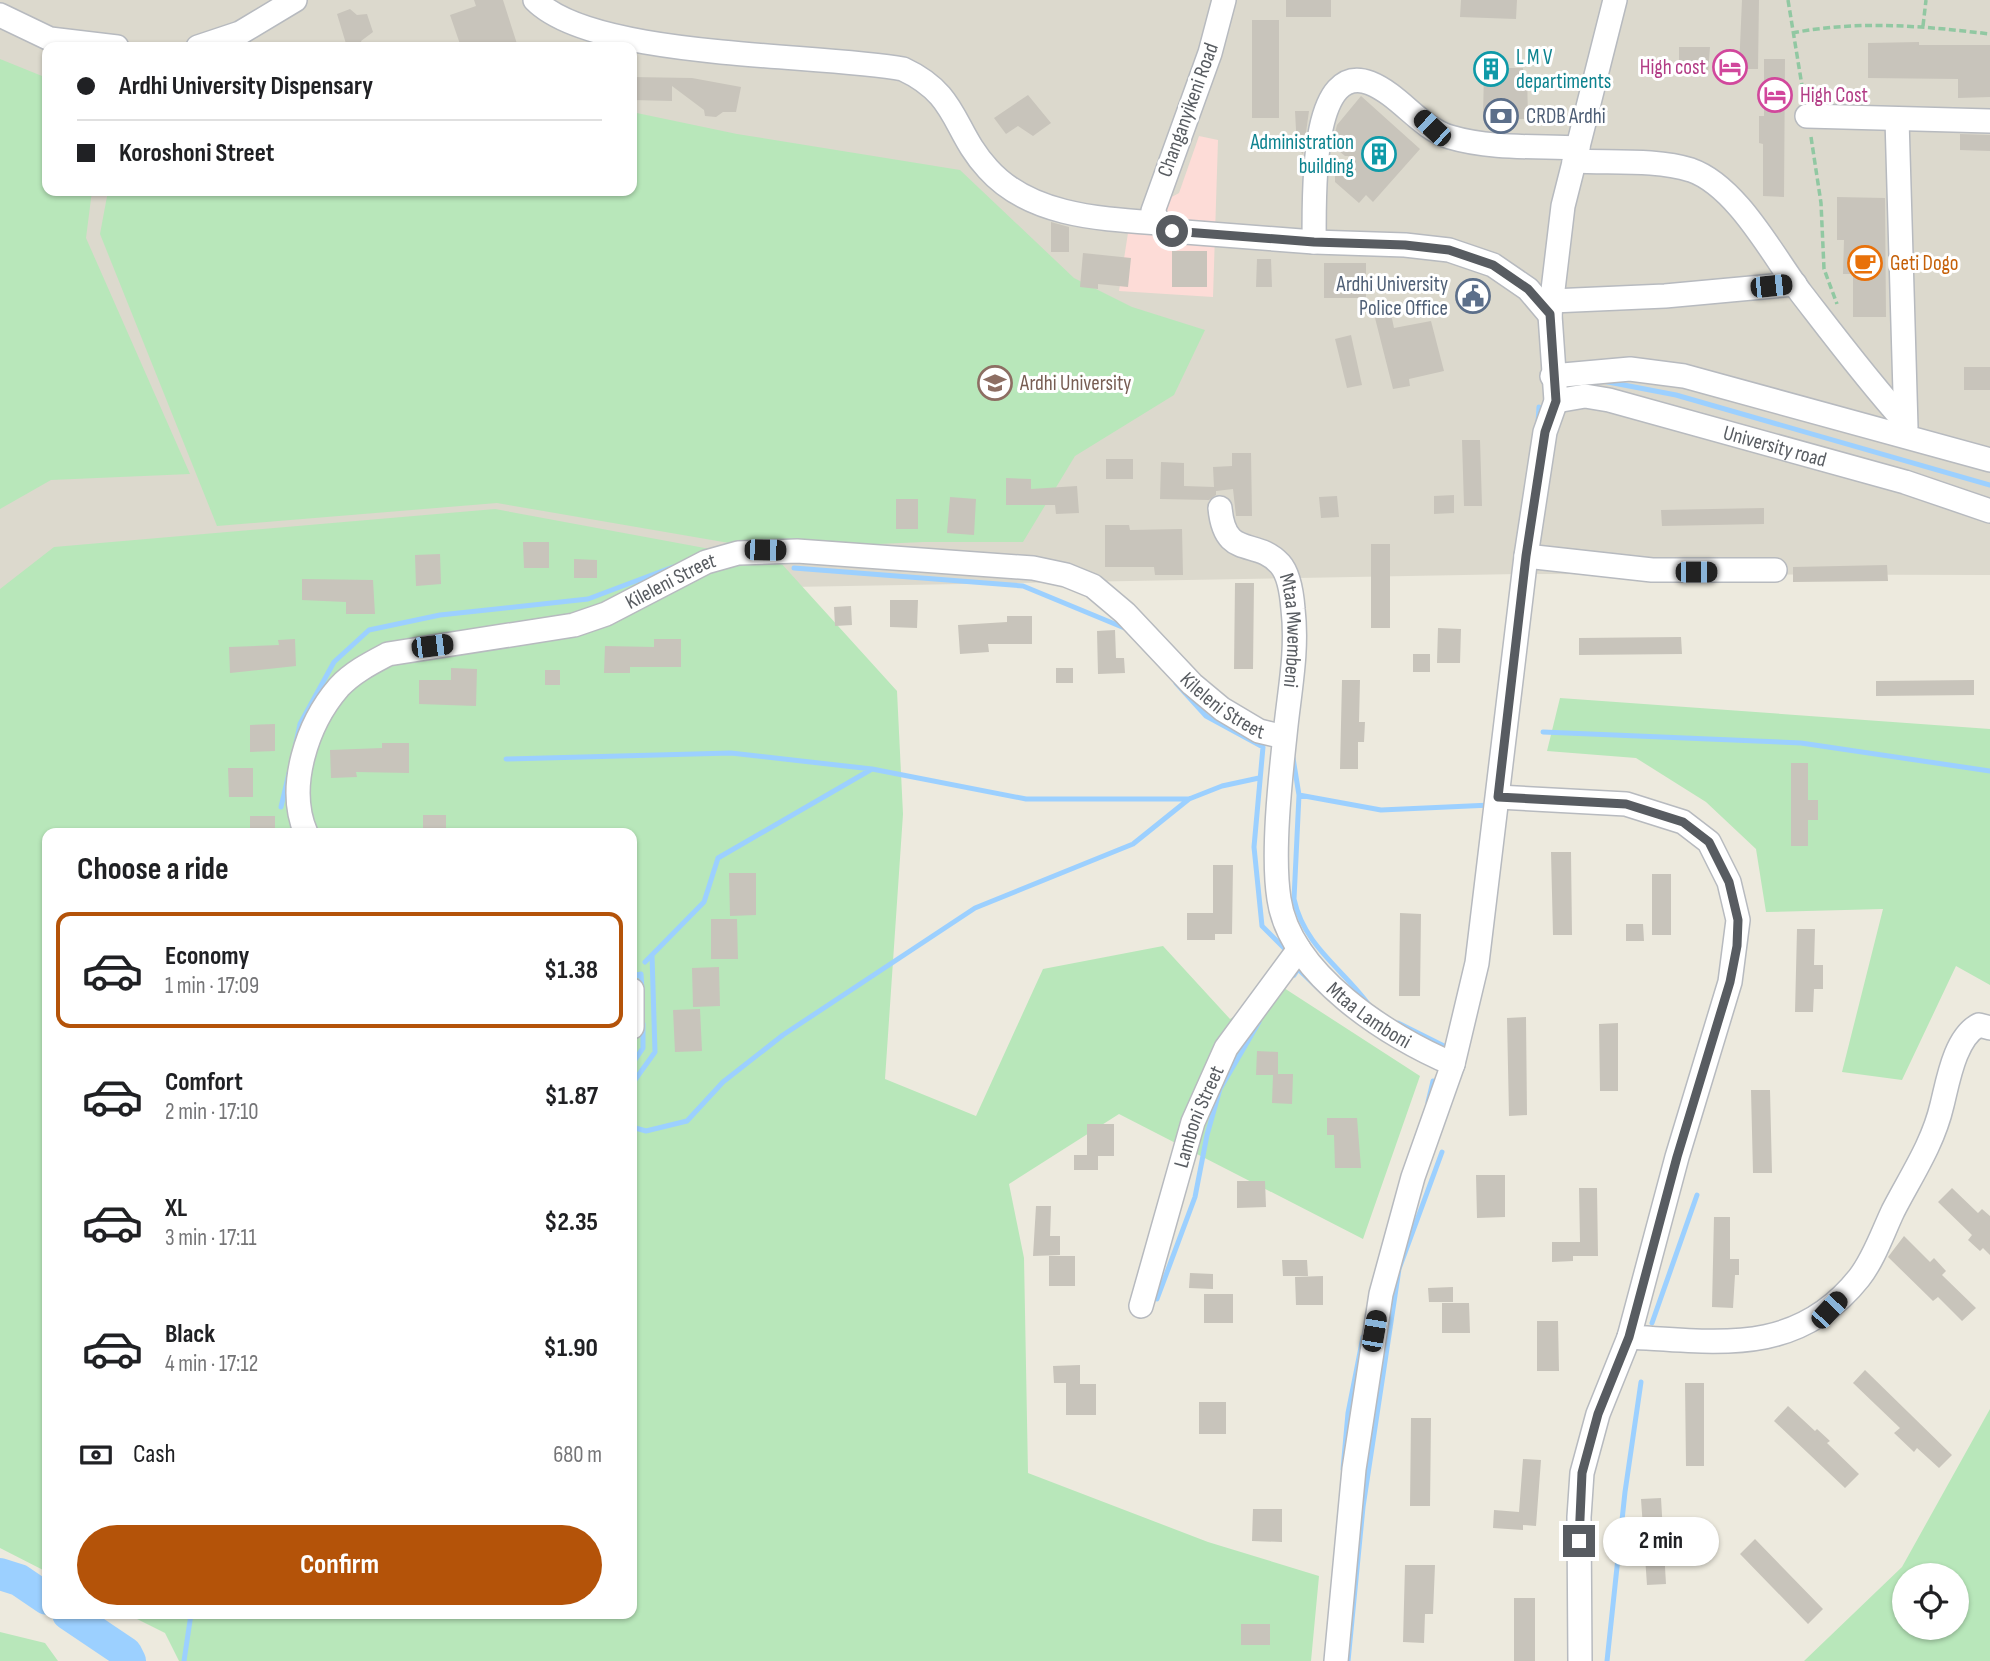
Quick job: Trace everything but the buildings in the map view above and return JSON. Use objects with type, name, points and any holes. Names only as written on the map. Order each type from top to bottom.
[{"type":"street","points":[[213,42],[240,33],[295,0]]},
{"type":"street","points":[[535,0],[563,22],[612,35],[699,48],[903,69],[926,80],[945,98],[988,169],[1015,191],[1072,214],[1159,223],[1172,231],[1449,250],[1493,265],[1551,308],[1795,284]]},
{"type":"street","name":"Changanyikeni Road","points":[[1159,223],[1153,211],[1210,53],[1224,0]]},
{"type":"street","points":[[1336,1661],[1355,1461],[1379,1305],[1413,1177],[1453,1064],[1477,963],[1526,556],[1545,432],[1556,401],[1552,376],[1551,308],[1563,206],[1615,0]]},
{"type":"street","points":[[0,15],[50,39],[75,42]]},
{"type":"street","points":[[1314,242],[1320,126],[1325,106],[1337,89],[1350,82],[1369,82],[1432,128],[1449,137],[1693,171],[1720,189],[1746,216],[1906,429]]},
{"type":"street","points":[[1807,117],[1990,121]]},
{"type":"street","points":[[1897,119],[1906,429]]},
{"type":"street","points":[[1552,376],[1630,369],[1684,376],[1906,429],[1990,460]]},
{"type":"street","name":"University road","points":[[1556,401],[1585,396],[1619,402],[1905,482],[1990,511]]},
{"type":"street","name":"Mtaa Mwembeni","points":[[1220,508],[1222,523],[1229,538],[1239,546],[1272,557],[1282,565],[1293,610],[1294,665],[1284,737],[1276,871],[1279,901],[1286,925],[1299,949]]},
{"type":"street","name":"Kileleni Street","points":[[304,828],[297,810],[298,785],[306,747],[324,707],[340,686],[363,667],[400,652],[574,625],[606,614],[706,562],[765,550],[1032,568],[1081,580],[1125,613],[1184,676],[1222,709],[1259,731],[1284,737]]},
{"type":"street","points":[[1526,556],[1651,570],[1775,570]]},
{"type":"street","points":[[1498,797],[1626,804],[1683,822],[1709,842],[1729,882],[1738,920],[1737,946],[1730,982],[1677,1157],[1629,1337],[1598,1414],[1582,1473],[1578,1517],[1580,1661]]},
{"type":"street","name":"Mtaa Lamboni","points":[[1299,949],[1317,971],[1380,1028],[1453,1064]]},
{"type":"street","name":"Lamboni Street","points":[[1141,1306],[1169,1201],[1199,1110],[1226,1048],[1299,949]]},
{"type":"street","points":[[1629,1337],[1709,1341],[1754,1339],[1795,1330],[1829,1310],[1861,1276],[1936,1132],[1948,1082],[1966,1037],[1979,1025],[1990,1028]]},
{"type":"path","points":[[1787,0],[1821,203],[1824,269],[1837,305]]},
{"type":"path","points":[[1923,26],[1926,0]]},
{"type":"path","points":[[1792,33],[1827,26],[1923,26],[1990,34]]},
{"type":"shaded area","name":"Ardhi University","points":[[0,0],[1990,0],[1990,575],[1519,574],[0,601]]},
{"type":"shaded area","points":[[1199,136],[1218,140],[1213,297],[1119,291],[1130,220],[1179,193]]},
{"type":"green space","points":[[0,59],[42,76],[42,196],[91,196],[86,238],[190,474],[51,480],[0,509]]},
{"type":"green space","points":[[637,113],[737,134],[960,170],[1074,278],[1132,307],[1205,330],[1174,395],[1075,456],[1023,542],[924,542],[764,549],[497,503],[217,526],[100,234],[107,196],[637,196]]},
{"type":"green space","points":[[495,509],[780,562],[897,691],[903,814],[885,1079],[976,1116],[1043,969],[1163,946],[1230,1019],[1284,988],[1420,1076],[1363,1239],[1119,1114],[1009,1184],[1024,1258],[1028,1473],[1208,1542],[1319,1576],[1311,1661],[179,1661],[165,1633],[137,1619],[637,1619],[637,828],[42,828],[42,1569],[0,1548],[0,589],[54,547]]},
{"type":"green space","points":[[1560,698],[1990,729],[1990,985],[1956,966],[1902,1080],[1842,1072],[1883,909],[1766,912],[1756,849],[1706,802],[1636,758],[1547,751]]},
{"type":"green space","points":[[1990,1409],[1990,1661],[1804,1661],[1892,1577],[1892,1640],[1969,1640],[1969,1563],[1904,1563]]},
{"type":"green space","points":[[0,1632],[45,1643],[58,1661],[0,1661]]},
{"type":"waterway","points":[[1603,381],[1676,395],[1990,485]]},
{"type":"waterway","points":[[1538,422],[1539,407]]},
{"type":"waterway","points":[[296,743],[300,724],[334,662],[369,630],[440,615],[588,599],[673,567]]},
{"type":"waterway","points":[[794,568],[1023,586],[1127,629]]},
{"type":"waterway","points":[[1176,683],[1206,716],[1263,747],[1254,847],[1262,926],[1285,949]]},
{"type":"waterway","points":[[1543,732],[1801,743],[1990,771]]},
{"type":"waterway","points":[[506,759],[731,753],[872,769],[1026,799],[1189,799],[1222,786],[1259,778]]},
{"type":"waterway","points":[[1293,758],[1299,795],[1294,899],[1299,916],[1315,944],[1369,1005]]},
{"type":"waterway","points":[[645,962],[704,902],[718,858],[872,769]]},
{"type":"waterway","points":[[281,807],[289,773]]},
{"type":"waterway","points":[[1299,795],[1381,810],[1491,805]]},
{"type":"waterway","points":[[637,1128],[646,1131],[687,1121],[723,1082],[783,1035],[975,908],[1133,844],[1189,799]]},
{"type":"waterway","points":[[637,1077],[655,1052],[652,955]]},
{"type":"waterway","points":[[1294,975],[1298,969],[1321,991]]},
{"type":"waterway","points":[[637,975],[641,974],[642,990]]},
{"type":"waterway","points":[[1157,1299],[1195,1197],[1207,1135],[1220,1089],[1259,1022]]},
{"type":"waterway","points":[[1398,1023],[1448,1048],[1449,1044]]},
{"type":"waterway","points":[[637,1057],[643,1048],[643,1024]]},
{"type":"waterway","points":[[1428,1102],[1433,1081]]},
{"type":"waterway","points":[[1348,1661],[1363,1507],[1399,1269],[1442,1152]]},
{"type":"waterway","points":[[1652,1323],[1697,1195]]},
{"type":"waterway","points":[[1343,1469],[1348,1413],[1363,1337]]},
{"type":"waterway","points":[[1607,1661],[1625,1492],[1641,1382]]},
{"type":"waterway","points":[[0,1574],[19,1580],[42,1596]]},
{"type":"waterway","points":[[75,1619],[126,1653],[130,1661]]},
{"type":"waterway","points":[[184,1661],[190,1619]]},
{"type":"place","name":"High cost","points":[[1730,67]]},
{"type":"place","name":"L M V departiments","points":[[1491,69]]},
{"type":"place","name":"High Cost","points":[[1775,95]]},
{"type":"place","name":"CRDB Ardhi","points":[[1501,116]]},
{"type":"place","name":"Administration building","points":[[1379,154]]},
{"type":"place","name":"Geti Dogo","points":[[1865,263]]},
{"type":"place","name":"Ardhi University Police Office","points":[[1473,296]]},
{"type":"place","name":"Ardhi University","points":[[995,383]]},
{"type":"route","points":[[1172,231],[1449,250],[1493,265],[1541,301],[1550,314],[1552,376],[1556,401],[1548,417],[1545,432],[1526,556],[1498,797],[1626,804],[1683,822],[1709,842],[1729,882],[1738,920],[1737,946],[1730,982],[1677,1157],[1629,1337],[1598,1414],[1582,1473],[1579,1541]]}]
